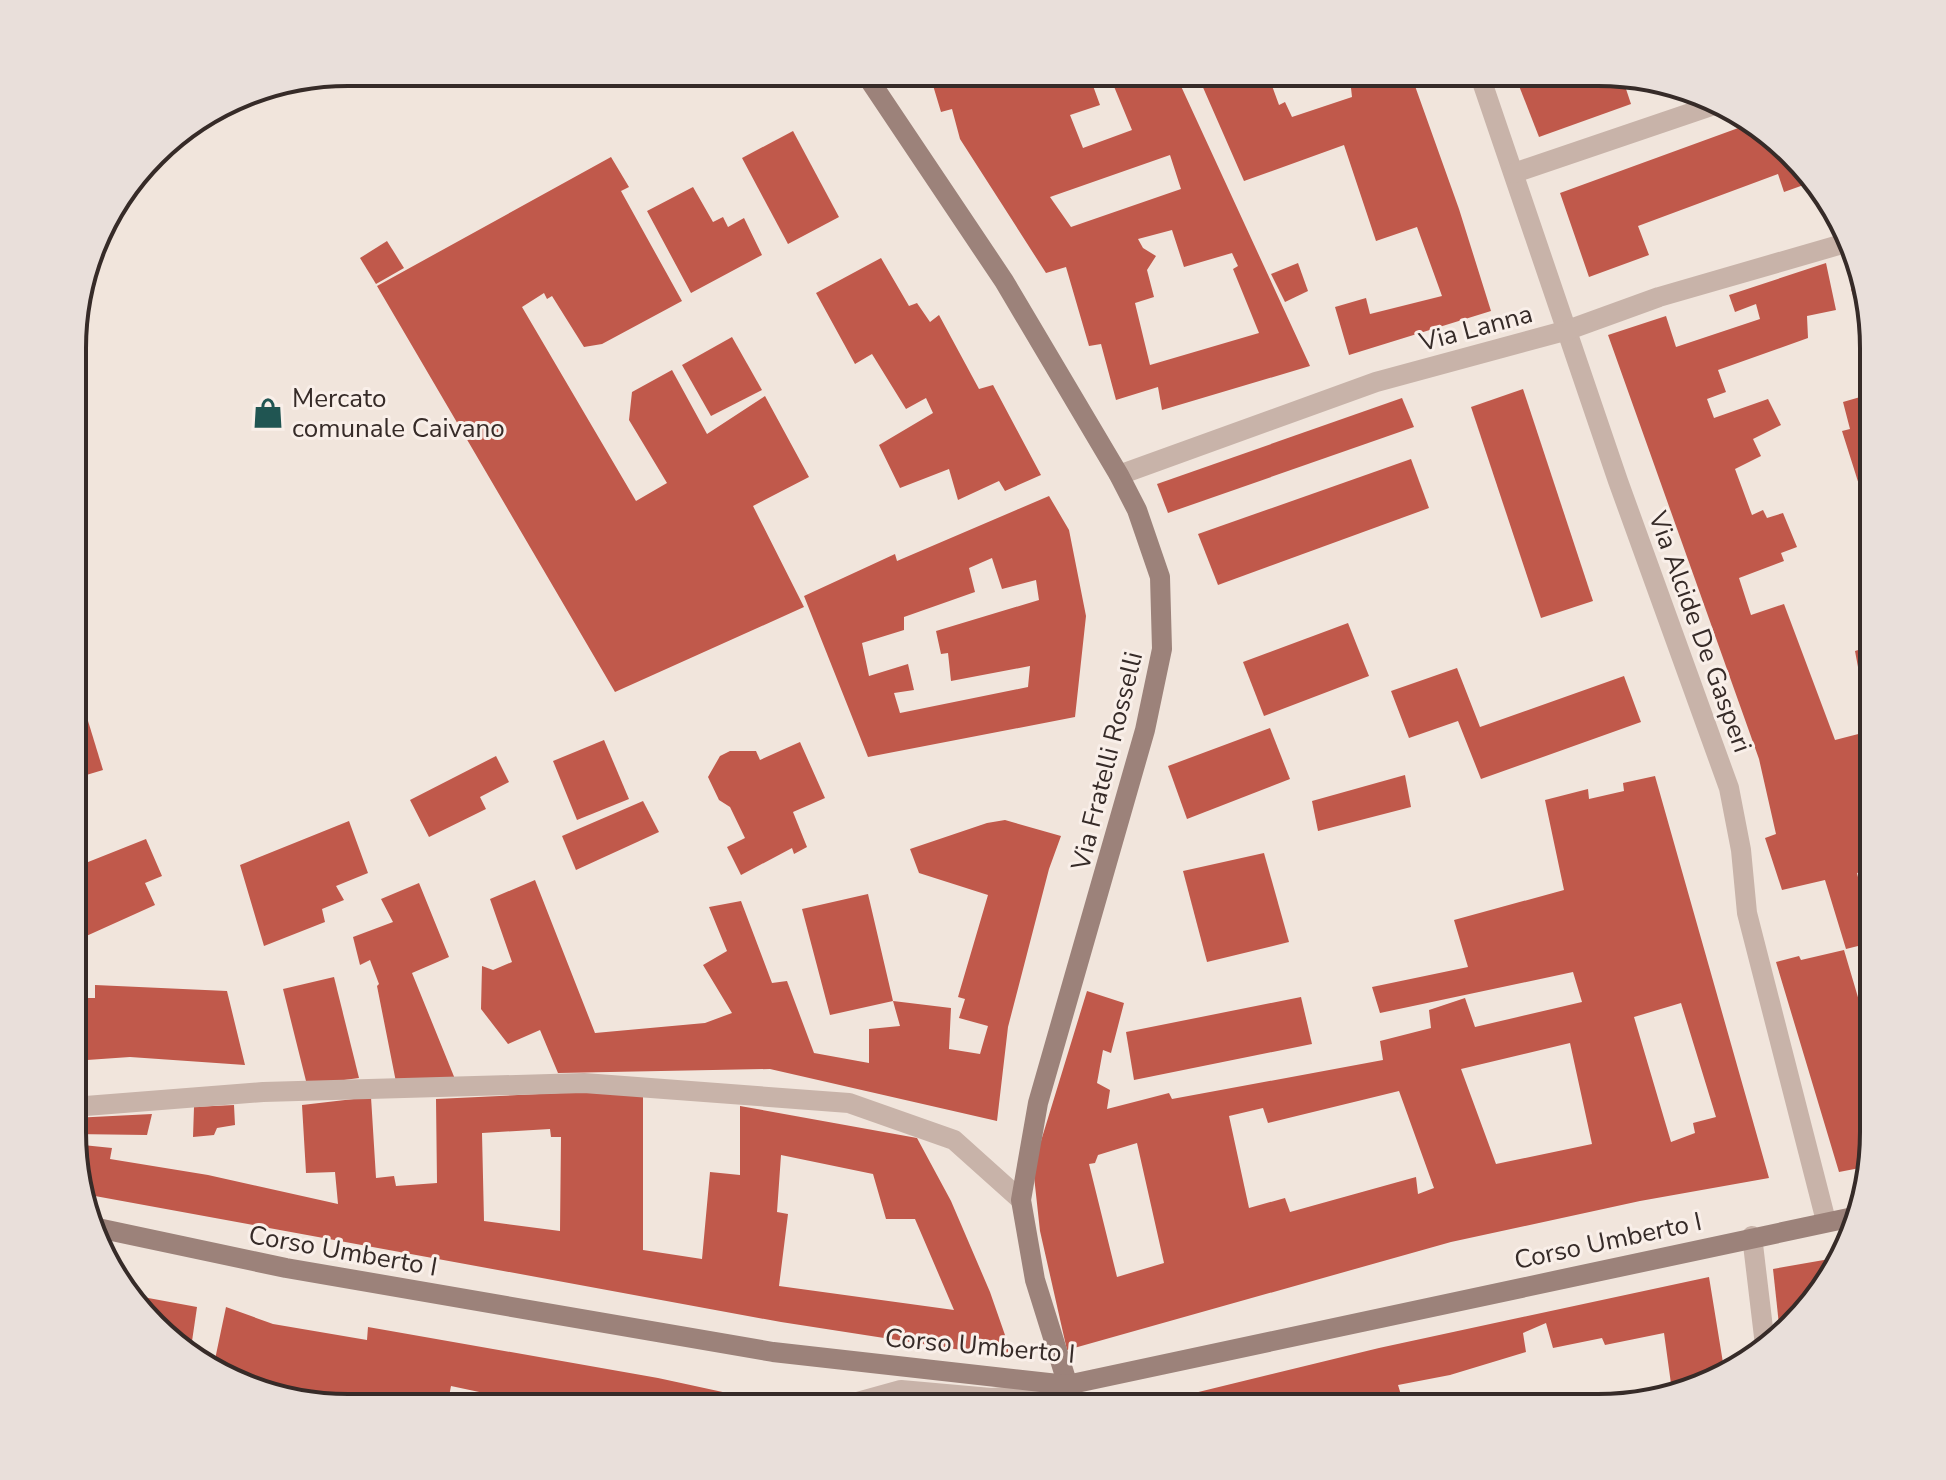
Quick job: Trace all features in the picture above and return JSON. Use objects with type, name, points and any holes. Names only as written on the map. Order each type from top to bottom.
[{"type":"main road","name":"Via Fratelli Rosselli","points":[[874,87],[1004,281],[1119,475],[1137,510],[1160,577],[1162,649],[1114,843],[1038,1103],[1021,1200],[1035,1280],[1070,1394]]},
{"type":"main road","name":"Corso Umberto I","points":[[105,1230],[286,1268],[773,1352],[1067,1385],[1845,1218]]},
{"type":"street","name":"Via Alcide De Gasperi","points":[[1484,87],[1623,496],[1729,788],[1741,850],[1747,913],[1826,1221]]},
{"type":"street","points":[[1514,173],[1704,108]]},
{"type":"street","name":"Via Lanna","points":[[1119,475],[1376,382],[1568,330],[1659,297],[1838,245]]},
{"type":"street","points":[[87,1106],[263,1092],[584,1083],[849,1103],[954,1140],[1021,1200]]},
{"type":"street","points":[[1752,1236],[1764,1335]]},
{"type":"street","points":[[1038,1394],[1067,1385]]},
{"type":"street","points":[[889,1393],[901,1390],[940,1393]]},
{"type":"building","points":[[934,87],[1093,87],[1100,105],[1070,115],[1083,148],[1132,130],[1114,87],[1181,87],[1310,366],[1162,410],[1158,387],[1116,400],[1101,344],[1089,346],[1066,267],[1046,273],[960,139],[952,109],[941,112]],"holes":[[[1170,155],[1181,189],[1071,227],[1050,197]],[[1172,230],[1184,267],[1232,253],[1238,266],[1233,269],[1259,333],[1150,365],[1135,303],[1154,297],[1147,270],[1156,256],[1143,248],[1138,239]]]},
{"type":"building","points":[[1203,87],[1272,87],[1279,105],[1285,102],[1292,117],[1352,97],[1351,87],[1415,87],[1491,311],[1349,355],[1335,307],[1366,298],[1370,314],[1442,296],[1417,227],[1376,241],[1344,145],[1244,181]]},
{"type":"building","points":[[1519,87],[1626,88],[1631,104],[1539,137]]},
{"type":"building","points":[[1740,128],[1771,151],[1803,185],[1784,192],[1778,174],[1638,226],[1649,255],[1589,277],[1560,193]]},
{"type":"building","points":[[793,131],[839,217],[788,244],[742,158]]},
{"type":"building","points":[[611,157],[629,187],[621,191],[682,301],[602,344],[584,347],[552,296],[547,299],[544,293],[522,307],[636,501],[667,483],[629,420],[632,392],[672,370],[707,434],[765,396],[809,477],[753,506],[804,607],[615,692],[377,286]]},
{"type":"building","points":[[693,187],[713,222],[723,217],[728,227],[744,218],[762,255],[691,293],[647,211]]},
{"type":"building","points":[[387,241],[404,268],[376,284],[360,258]]},
{"type":"building","points":[[881,258],[909,306],[917,303],[930,322],[939,315],[979,389],[993,385],[1041,475],[1005,491],[999,481],[958,500],[949,469],[900,488],[879,445],[933,413],[926,398],[906,409],[872,354],[855,364],[816,293]]},
{"type":"building","points":[[1298,263],[1308,291],[1285,302],[1271,274]]},
{"type":"building","points":[[1826,263],[1836,310],[1807,316],[1808,338],[1718,370],[1726,392],[1707,399],[1714,418],[1768,399],[1781,425],[1753,439],[1761,456],[1735,469],[1752,515],[1763,510],[1767,518],[1783,513],[1797,547],[1781,553],[1784,561],[1739,578],[1751,615],[1784,604],[1835,740],[1860,734],[1859,946],[1846,949],[1825,880],[1782,890],[1765,838],[1776,834],[1759,759],[1608,335],[1666,316],[1676,347],[1760,319],[1756,304],[1735,312],[1729,295]]},
{"type":"building","points":[[732,337],[762,390],[711,416],[682,365]]},
{"type":"building","points":[[1523,389],[1593,601],[1541,618],[1471,407]]},
{"type":"building","points":[[1860,397],[1860,487],[1842,431],[1850,429],[1843,402]]},
{"type":"building","points":[[1402,398],[1414,427],[1168,513],[1157,484]]},
{"type":"building","points":[[1411,459],[1429,508],[1218,585],[1198,534]]},
{"type":"building","points":[[1049,496],[1069,530],[1086,616],[1075,717],[868,757],[804,596],[895,554],[897,561]],"holes":[[[992,558],[1002,589],[1036,580],[1039,600],[936,631],[941,654],[948,653],[951,681],[1030,666],[1028,687],[900,713],[894,693],[914,690],[908,664],[869,676],[862,643],[904,630],[904,617],[975,592],[969,568]]]},
{"type":"building","points":[[1348,623],[1369,676],[1264,716],[1243,662]]},
{"type":"building","points":[[1860,650],[1860,675],[1855,651]]},
{"type":"building","points":[[1457,668],[1480,727],[1624,676],[1641,722],[1481,779],[1458,721],[1409,738],[1391,691]]},
{"type":"building","points":[[86,716],[103,770],[87,775]]},
{"type":"building","points":[[1270,728],[1290,779],[1187,819],[1168,766]]},
{"type":"building","points":[[604,740],[629,799],[577,820],[553,761]]},
{"type":"building","points":[[800,742],[825,798],[793,812],[807,847],[794,854],[792,848],[741,875],[727,847],[745,838],[730,807],[719,800],[708,777],[720,756],[730,751],[756,751],[760,760]]},
{"type":"building","points":[[496,756],[509,782],[480,797],[486,809],[429,837],[410,800]]},
{"type":"building","points":[[1405,775],[1411,807],[1318,831],[1312,801]]},
{"type":"building","points":[[1655,776],[1769,1178],[1640,1201],[1451,1242],[1067,1350],[1040,1231],[1033,1167],[1087,991],[1124,1003],[1111,1053],[1103,1050],[1097,1083],[1110,1090],[1107,1109],[1169,1093],[1172,1099],[1383,1060],[1380,1041],[1431,1028],[1429,1010],[1465,998],[1475,1027],[1582,1002],[1573,972],[1380,1013],[1372,987],[1468,967],[1454,920],[1564,890],[1545,800],[1588,789],[1589,799],[1624,791],[1623,783]],"holes":[[[1681,1003],[1716,1117],[1693,1123],[1695,1133],[1671,1142],[1634,1017]],[[1570,1043],[1592,1144],[1496,1164],[1461,1069]],[[1399,1091],[1434,1188],[1418,1194],[1416,1177],[1290,1212],[1285,1198],[1249,1208],[1229,1116],[1263,1108],[1268,1123]],[[1137,1143],[1164,1263],[1117,1277],[1089,1164],[1095,1163],[1098,1155]]]},
{"type":"building","points":[[643,801],[659,832],[576,870],[562,836]]},
{"type":"building","points":[[1005,820],[1061,836],[1049,869],[1008,1027],[997,1121],[770,1069],[558,1073],[540,1030],[508,1044],[481,1009],[482,966],[493,970],[512,962],[490,899],[535,880],[595,1033],[705,1023],[732,1013],[703,965],[727,951],[709,907],[741,901],[772,983],[787,981],[814,1053],[869,1063],[869,1029],[900,1026],[893,1001],[951,1008],[949,1049],[980,1054],[988,1026],[959,1018],[965,999],[958,997],[988,895],[919,873],[910,849]]},
{"type":"building","points":[[349,821],[368,873],[336,886],[344,900],[322,909],[325,922],[264,946],[240,865]]},
{"type":"building","points":[[146,839],[162,876],[145,883],[155,905],[87,936],[87,863]]},
{"type":"building","points":[[1264,853],[1289,942],[1207,962],[1183,871]]},
{"type":"building","points":[[419,883],[449,957],[412,973],[455,1079],[396,1082],[379,984],[370,960],[360,965],[353,937],[393,922],[381,899]]},
{"type":"building","points":[[868,894],[893,1001],[830,1015],[802,909]]},
{"type":"building","points":[[1844,950],[1859,1001],[1857,1169],[1839,1172],[1776,962],[1799,956],[1801,960]]},
{"type":"building","points":[[334,977],[359,1078],[307,1085],[283,989]]},
{"type":"building","points":[[95,985],[227,991],[245,1065],[130,1057],[87,1062],[87,998],[95,998]]},
{"type":"building","points":[[1301,997],[1312,1044],[1134,1080],[1126,1032]]},
{"type":"building","points":[[643,1089],[643,1250],[702,1259],[710,1172],[740,1175],[740,1106],[917,1138],[951,1201],[990,1292],[1013,1358],[781,1322],[94,1196],[87,1145],[112,1148],[110,1159],[208,1175],[338,1204],[335,1172],[306,1173],[302,1105],[371,1097],[376,1178],[394,1176],[396,1186],[437,1183],[436,1099]],"holes":[[[550,1129],[551,1137],[561,1137],[560,1231],[484,1221],[482,1133]],[[781,1155],[873,1174],[886,1219],[915,1219],[954,1310],[779,1286],[788,1214],[777,1212]]]},
{"type":"building","points":[[234,1105],[235,1125],[217,1128],[214,1135],[193,1137],[194,1107]]},
{"type":"building","points":[[152,1114],[147,1135],[87,1134],[87,1117]]},
{"type":"building","points":[[1827,1260],[1795,1305],[1779,1321],[1773,1269]]},
{"type":"building","points":[[1709,1277],[1723,1362],[1671,1383],[1664,1333],[1605,1345],[1602,1338],[1553,1348],[1546,1323],[1523,1333],[1526,1352],[1450,1375],[1398,1385],[1401,1394],[1192,1394],[1379,1348]]},
{"type":"building","points":[[145,1297],[197,1307],[192,1343]]},
{"type":"building","points":[[226,1307],[273,1324],[367,1340],[368,1327],[729,1393],[484,1393],[451,1386],[450,1393],[330,1393],[280,1385],[247,1374],[215,1358]]},
{"type":"place","name":"Mercato comunale Caivano","points":[[268,413]]}]
